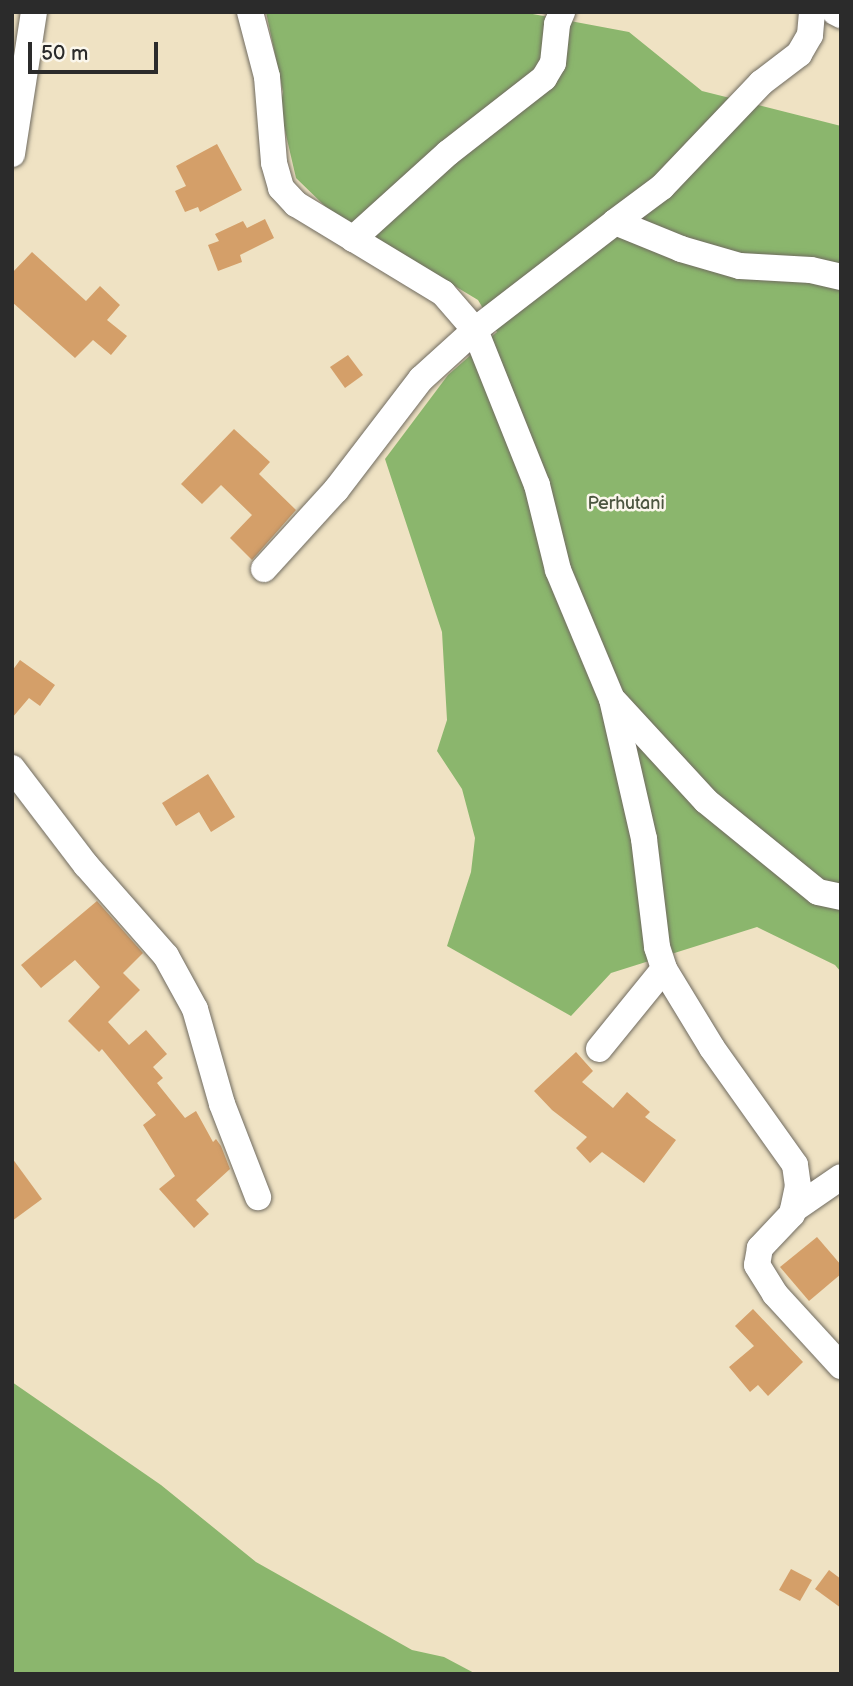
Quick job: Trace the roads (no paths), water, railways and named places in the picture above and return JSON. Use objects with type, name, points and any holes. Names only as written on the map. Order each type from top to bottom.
[{"type":"street","points":[[12,154],[34,12]]},
{"type":"street","points":[[250,12],[267,77],[274,163],[281,188],[296,204],[443,293],[475,330],[537,485],[558,570],[612,699],[644,839],[657,947],[663,969],[712,1048],[795,1165],[798,1186],[793,1210]]},
{"type":"street","points":[[353,239],[418,178],[544,78],[553,63],[557,24],[562,12]]},
{"type":"street","points":[[264,569],[337,490],[409,392],[475,330],[662,187],[761,83],[799,54],[810,35],[812,12]]},
{"type":"street","points":[[835,12],[841,15]]},
{"type":"street","points":[[615,222],[681,249],[740,266],[811,271],[841,277]]},
{"type":"street","points":[[612,699],[706,802],[818,892],[841,897]]},
{"type":"street","points":[[12,768],[86,865],[166,956],[195,1009],[222,1104],[258,1197]]},
{"type":"street","points":[[599,1049],[663,969]]},
{"type":"street","points":[[841,1177],[793,1210],[760,1248],[757,1265],[775,1294],[841,1366]]},
{"type":"park label","name":"Perhutani","points":[[626,504]]}]
